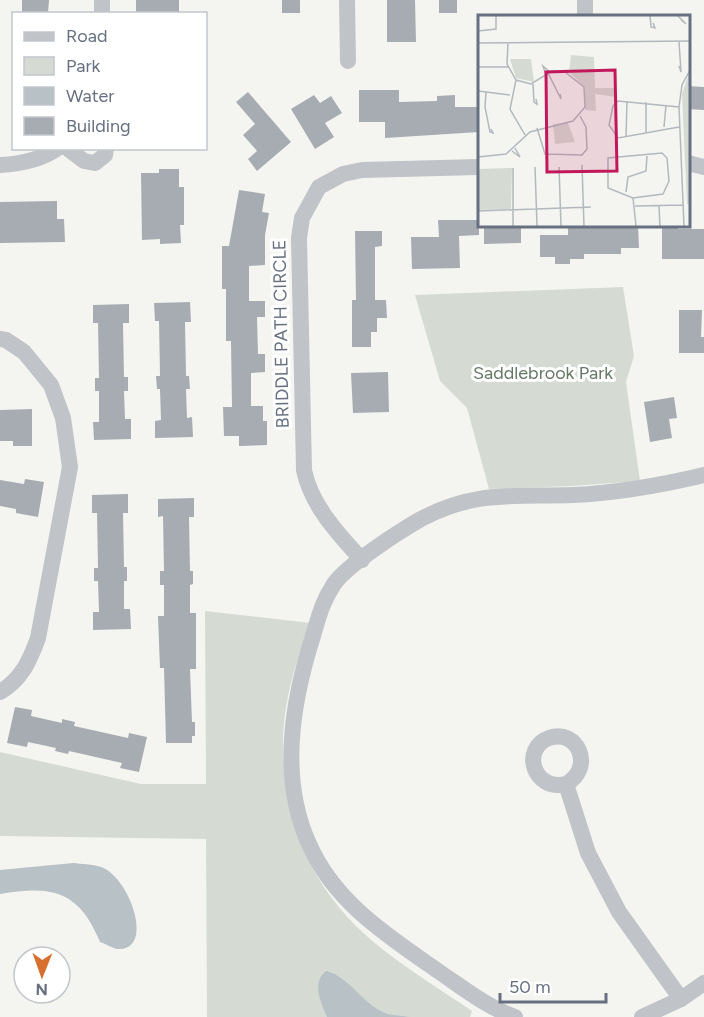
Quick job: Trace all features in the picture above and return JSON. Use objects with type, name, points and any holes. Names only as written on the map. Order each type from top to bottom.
[{"type":"street","points":[[347,0],[348,61]]},
{"type":"street","points":[[0,165],[16,164],[43,157],[55,150]]},
{"type":"street","points":[[70,150],[84,161],[95,163],[105,155],[106,150]]},
{"type":"street","points":[[689,163],[704,167]]},
{"type":"street","name":"BRIDDLE PATH CIRCLE","points":[[362,560],[342,539],[313,498],[304,470],[299,238],[302,218],[319,187],[350,171],[478,167]]},
{"type":"street","points":[[0,692],[21,675],[31,658],[38,638],[70,466],[63,418],[51,385],[24,352],[3,340]]},
{"type":"street","points":[[515,1017],[474,996],[379,930],[352,908],[308,843],[298,808],[291,747],[297,698],[321,605],[336,581],[362,560],[394,535],[440,510],[481,497],[586,494],[704,475]]},
{"type":"street","points":[[566,784],[588,853],[598,873],[619,912],[681,999]]},
{"type":"street","points":[[642,1017],[661,1013],[703,987]]},
{"type":"green space","name":"Saddlebrook Park","points":[[623,287],[634,356],[626,382],[640,481],[489,489],[467,408],[440,381],[415,295]]},
{"type":"green space","points":[[205,611],[311,623],[293,674],[286,711],[283,747],[285,770],[300,841],[324,887],[357,927],[398,961],[472,1011],[470,1017],[207,1017],[206,839],[0,836],[0,752],[141,784],[206,784]]},
{"type":"water","points":[[73,863],[101,867],[121,884],[129,898],[137,927],[135,939],[129,947],[117,949],[100,942],[83,911],[61,895],[34,890],[0,894],[0,870]]},
{"type":"water","points":[[326,971],[342,978],[377,1009],[388,1014],[409,1017],[327,1017],[318,987],[321,976]]},
{"type":"building","points":[[22,0],[49,0],[48,12],[22,12]]},
{"type":"building","points":[[136,0],[179,0],[179,12],[136,12]]},
{"type":"building","points":[[282,0],[300,0],[300,13],[282,13]]},
{"type":"building","points":[[387,0],[415,0],[416,42],[387,42]]},
{"type":"building","points":[[439,0],[457,0],[457,13],[439,13]]},
{"type":"building","points":[[689,86],[704,87],[704,110],[689,109]]},
{"type":"building","points":[[359,90],[399,90],[399,102],[437,101],[437,96],[455,95],[455,107],[478,107],[478,132],[385,138],[385,122],[359,122]]},
{"type":"building","points":[[248,92],[291,142],[257,171],[248,159],[257,151],[243,135],[255,124],[236,102]]},
{"type":"building","points":[[314,95],[320,103],[331,96],[342,113],[325,123],[334,137],[315,149],[291,109]]},
{"type":"building","points":[[159,169],[179,169],[179,187],[184,187],[184,225],[180,225],[181,243],[160,244],[160,239],[142,240],[141,173],[159,173]]},
{"type":"building","points":[[239,190],[265,194],[262,212],[269,213],[265,235],[265,265],[249,266],[249,301],[265,301],[265,317],[257,317],[258,354],[265,354],[265,372],[251,373],[251,406],[263,406],[263,421],[267,421],[267,445],[239,446],[239,436],[224,436],[223,407],[232,407],[231,341],[226,341],[226,289],[222,289],[222,246],[229,246]]},
{"type":"building","points":[[57,201],[57,219],[64,219],[65,242],[0,243],[0,202]]},
{"type":"building","points":[[438,220],[478,220],[479,235],[459,236],[460,268],[412,269],[411,237],[439,237]]},
{"type":"building","points":[[484,226],[521,226],[521,243],[484,244]]},
{"type":"building","points":[[568,226],[638,226],[639,248],[621,248],[621,254],[584,254],[584,259],[570,259],[570,264],[555,264],[555,257],[540,257],[540,235],[568,235]]},
{"type":"building","points":[[662,226],[678,226],[678,229],[704,229],[704,259],[662,259]]},
{"type":"building","points":[[355,231],[382,231],[382,246],[375,247],[375,300],[386,300],[387,318],[377,318],[377,332],[371,332],[371,347],[352,347],[352,300],[356,300]]},
{"type":"building","points":[[190,302],[191,322],[185,322],[186,376],[189,376],[190,389],[186,389],[187,418],[192,417],[193,437],[155,438],[155,421],[161,420],[160,389],[157,389],[156,376],[160,376],[159,321],[155,321],[154,303]]},
{"type":"building","points":[[129,304],[129,323],[123,323],[124,377],[128,377],[128,391],[124,391],[125,419],[131,419],[131,439],[94,440],[93,422],[99,422],[99,391],[95,391],[95,378],[99,378],[98,323],[93,323],[93,305]]},
{"type":"building","points":[[679,310],[702,310],[701,337],[704,337],[704,353],[679,353]]},
{"type":"building","points":[[388,372],[389,412],[353,413],[351,373]]},
{"type":"building","points":[[674,397],[677,418],[669,419],[672,438],[650,442],[644,402]]},
{"type":"building","points":[[32,409],[32,446],[13,446],[13,441],[0,441],[0,410]]},
{"type":"building","points":[[25,479],[44,482],[38,517],[16,513],[16,509],[0,506],[0,480],[24,484]]},
{"type":"building","points":[[128,494],[128,513],[123,513],[124,567],[127,567],[127,581],[124,581],[124,609],[130,609],[131,629],[93,630],[93,612],[99,612],[98,581],[94,581],[94,568],[98,568],[97,513],[92,513],[92,495]]},
{"type":"building","points":[[194,498],[194,517],[189,517],[190,571],[193,571],[193,584],[190,585],[190,613],[196,613],[196,669],[190,669],[192,722],[195,722],[195,736],[192,736],[192,743],[166,743],[164,668],[160,668],[158,616],[164,616],[164,585],[160,585],[160,571],[164,571],[163,516],[158,517],[158,499]]},
{"type":"building","points":[[15,707],[32,710],[31,716],[62,723],[62,719],[75,722],[74,726],[128,738],[129,733],[147,737],[139,772],[120,768],[122,763],[69,751],[68,754],[55,751],[56,748],[28,742],[27,747],[7,743]]}]
